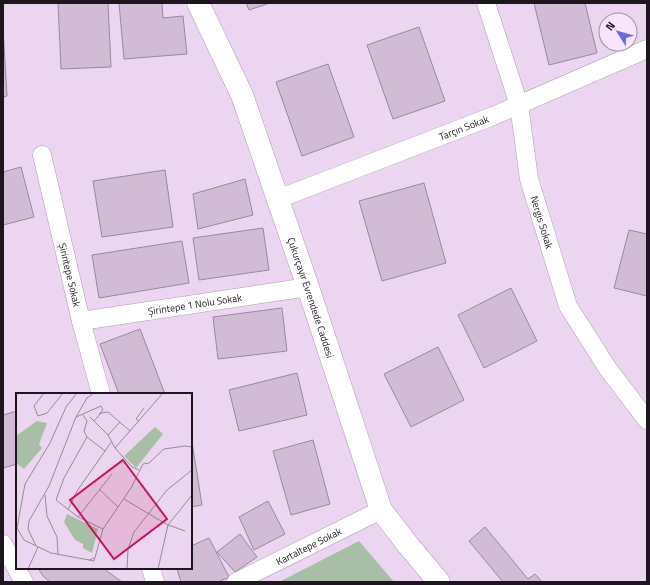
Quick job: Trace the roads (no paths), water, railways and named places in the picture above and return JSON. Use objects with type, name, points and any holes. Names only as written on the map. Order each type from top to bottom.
[{"type":"street","name":"Çukurçayır Evrendede Caddesi","points":[[198,3],[242,95],[308,287],[381,510],[439,582]]},
{"type":"street","name":"Nergis Sokak","points":[[486,3],[519,105],[529,180],[568,306],[608,369],[647,420]]},
{"type":"street","name":"Tarçın Sokak","points":[[278,199],[493,116],[647,49]]},
{"type":"street","name":"Şirintepe Sokak","points":[[42,154],[81,321],[101,393]]},
{"type":"street","name":"Şirintepe 1 Nolu Sokak","points":[[81,321],[308,287]]},
{"type":"street","name":"Kartaltepe Sokak","points":[[236,582],[381,510]]},
{"type":"street","points":[[3,544],[16,568]]},
{"type":"street","points":[[17,569],[24,582]]},
{"type":"street","points":[[151,569],[154,582]]}]
